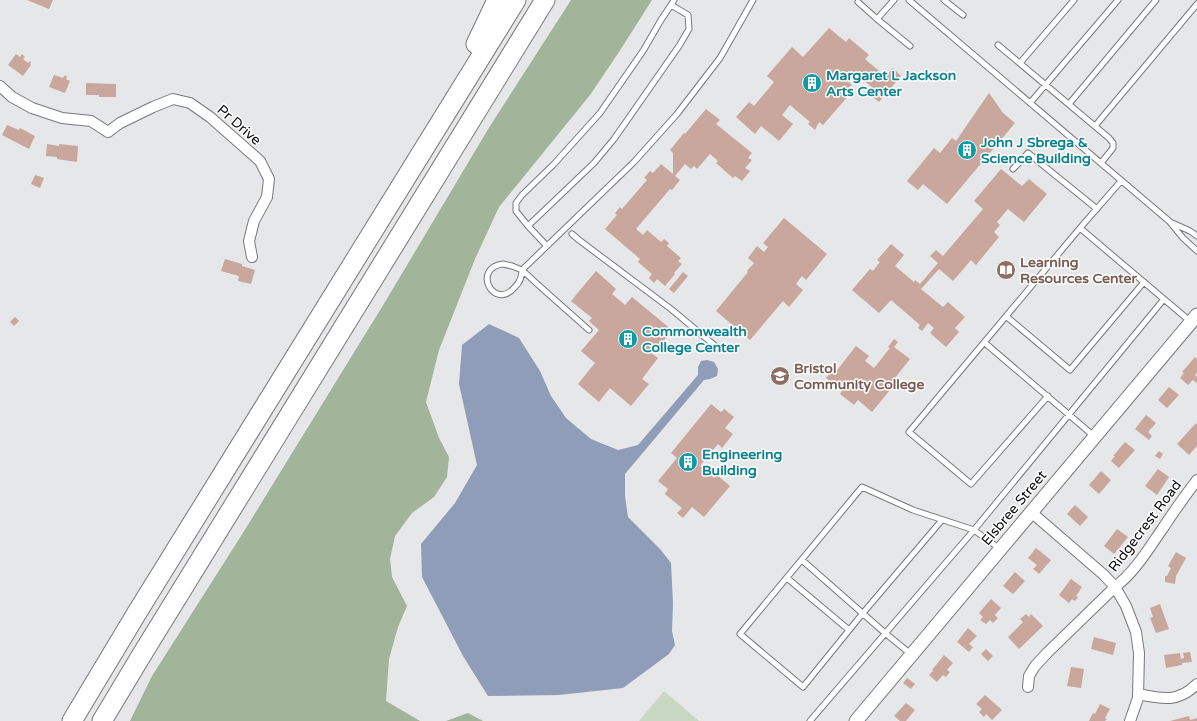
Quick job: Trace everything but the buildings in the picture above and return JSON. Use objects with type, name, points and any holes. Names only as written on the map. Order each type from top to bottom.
[{"type":"highway","points":[[416,161],[497,0]]},
{"type":"highway","points":[[72,721],[138,611],[516,0]]},
{"type":"highway","points":[[102,721],[133,668],[545,0]]},
{"type":"street","name":"Pr Drive","points":[[0,86],[12,97],[32,108],[62,118],[92,121],[108,132],[127,120],[173,99],[190,103],[210,117],[260,161],[269,179],[266,197],[254,221],[249,241],[252,257]]},
{"type":"street","name":"Elsbree Street","points":[[856,721],[1194,319]]},
{"type":"street","name":"Ridgecrest Road","points":[[1028,687],[1029,676],[1035,666],[1115,587],[1124,581],[1197,480]]},
{"type":"street","points":[[1031,512],[1094,565],[1115,587],[1126,606],[1136,632],[1139,653],[1138,694],[1136,706],[1130,721]]},
{"type":"street","points":[[1138,694],[1158,698],[1177,697],[1185,694],[1197,684]]},
{"type":"lane","points":[[547,246],[516,211],[516,203],[600,113],[643,51],[674,0]]},
{"type":"lane","points":[[589,330],[522,270],[512,266],[499,265],[495,266],[490,272],[487,281],[488,286],[493,292],[497,294],[508,293],[514,288],[520,280],[522,270],[634,162],[677,114],[720,58],[752,0]]},
{"type":"lane","points":[[877,19],[894,0]]},
{"type":"lane","points":[[909,0],[1121,181],[1170,221],[1197,236]]},
{"type":"lane","points":[[944,0],[963,15]]},
{"type":"lane","points":[[1020,63],[1074,0]]},
{"type":"lane","points":[[1030,103],[1118,0]]},
{"type":"lane","points":[[1069,104],[1156,0]]},
{"type":"lane","points":[[858,2],[910,46]]},
{"type":"lane","points":[[1094,126],[1197,4]]},
{"type":"lane","points":[[529,225],[599,157],[614,139],[680,46],[690,29],[688,15],[671,6]]},
{"type":"lane","points":[[998,45],[1109,138],[1113,143],[1113,148],[1101,163]]},
{"type":"lane","points":[[1013,169],[1028,153],[1097,209]]},
{"type":"lane","points":[[1048,396],[971,484],[909,432],[1121,181]]},
{"type":"lane","points":[[1170,221],[1183,238],[1197,251]]},
{"type":"lane","points":[[1080,228],[1164,299],[1194,319]]},
{"type":"lane","points":[[572,234],[671,309],[719,349]]},
{"type":"lane","points":[[1007,317],[1070,370],[1144,282]]},
{"type":"lane","points":[[810,721],[974,530],[1164,299]]},
{"type":"lane","points":[[985,343],[1095,437]]},
{"type":"lane","points":[[942,520],[863,613],[803,687],[740,634],[862,487],[913,510],[974,530],[1000,549]]},
{"type":"lane","points":[[802,560],[885,633],[912,654]]},
{"type":"lane","points":[[787,578],[849,630]]},
{"type":"green space","points":[[571,0],[652,0],[590,95],[499,207],[475,259],[439,350],[426,402],[439,438],[449,457],[447,477],[434,497],[412,513],[395,536],[390,559],[392,577],[407,606],[398,627],[389,659],[386,701],[420,721],[130,721],[152,676],[241,536],[385,302],[490,126]]},
{"type":"green space","points":[[664,691],[699,721],[639,721]]},
{"type":"green space","points":[[468,713],[483,721],[446,721]]},
{"type":"water","points":[[489,324],[519,338],[540,371],[551,396],[566,418],[591,439],[618,450],[638,445],[698,375],[698,367],[701,361],[707,360],[714,362],[718,369],[717,376],[704,380],[625,474],[625,496],[628,517],[660,549],[671,563],[673,604],[672,631],[675,645],[669,654],[623,688],[559,695],[488,696],[463,656],[422,577],[421,544],[455,503],[477,465],[459,384],[462,345]]},
{"type":"place","name":"Margaret L Jackson Arts Center","points":[[812,83]]},
{"type":"place","name":"John J Sbrega & Science Building","points":[[967,150]]},
{"type":"place","name":"Learning Resources Center","points":[[1006,270]]},
{"type":"place","name":"Commonwealth College Center","points":[[628,339]]},
{"type":"place","name":"Bristol Community College","points":[[780,376]]},
{"type":"place","name":"Engineering Building","points":[[688,462]]}]
